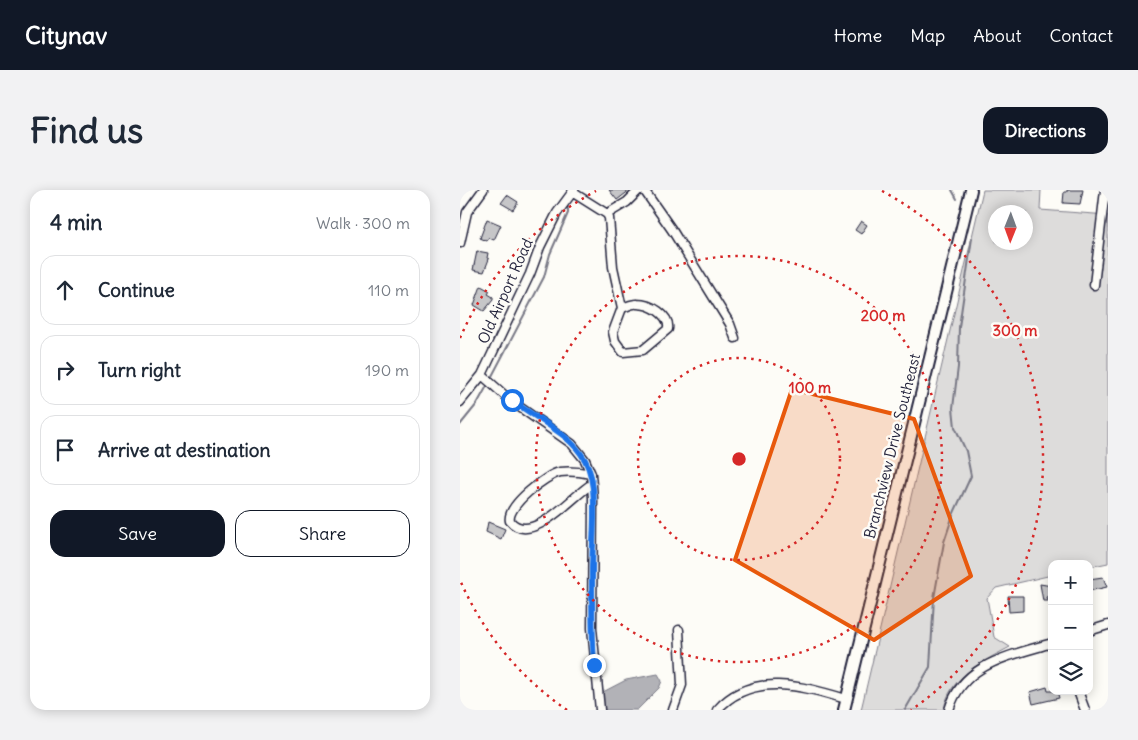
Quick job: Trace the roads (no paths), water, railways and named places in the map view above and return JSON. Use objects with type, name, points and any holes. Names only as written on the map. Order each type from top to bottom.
[{"type":"main road","name":"Branchview Drive Southeast","points":[[845,705],[971,190]]},
{"type":"street","points":[[460,243],[467,212],[483,190]]},
{"type":"street","points":[[607,214],[627,202],[639,190]]},
{"type":"street","points":[[644,190],[672,230],[730,324],[735,338]]},
{"type":"street","points":[[1094,285],[1105,190]]},
{"type":"street","points":[[573,191],[607,214],[611,224],[613,267],[622,308],[613,332],[615,341],[623,352],[643,350],[668,329],[668,320],[658,311],[637,304],[622,308]]},
{"type":"street","name":"Old Airport Road","points":[[460,402],[482,374],[530,274],[540,247],[557,213],[573,191]]},
{"type":"street","points":[[482,374],[512,400],[572,444],[585,460],[590,474],[592,484],[592,628],[600,710]]},
{"type":"street","points":[[590,474],[560,472],[543,479],[512,507],[509,517],[510,521],[513,524],[524,527],[544,522],[561,511],[583,489],[592,484]]},
{"type":"street","points":[[1093,630],[1108,625]]},
{"type":"street","points":[[672,710],[682,685],[679,630]]},
{"type":"street","points":[[949,710],[960,686],[971,674],[986,664],[1048,644]]},
{"type":"street","points":[[717,710],[728,698],[748,687],[789,685],[815,690],[845,705]]},
{"type":"street","points":[[1079,695],[1085,710]]},
{"type":"waterway","points":[[952,190],[957,199]]},
{"type":"waterway","points":[[491,378],[544,277],[550,254],[568,213],[568,207]]},
{"type":"waterway","points":[[905,710],[930,667],[934,598],[944,542],[953,515],[971,476],[966,451],[955,427],[953,408],[958,367],[959,327],[972,238]]},
{"type":"waterway","points":[[460,425],[477,404],[487,386]]}]
